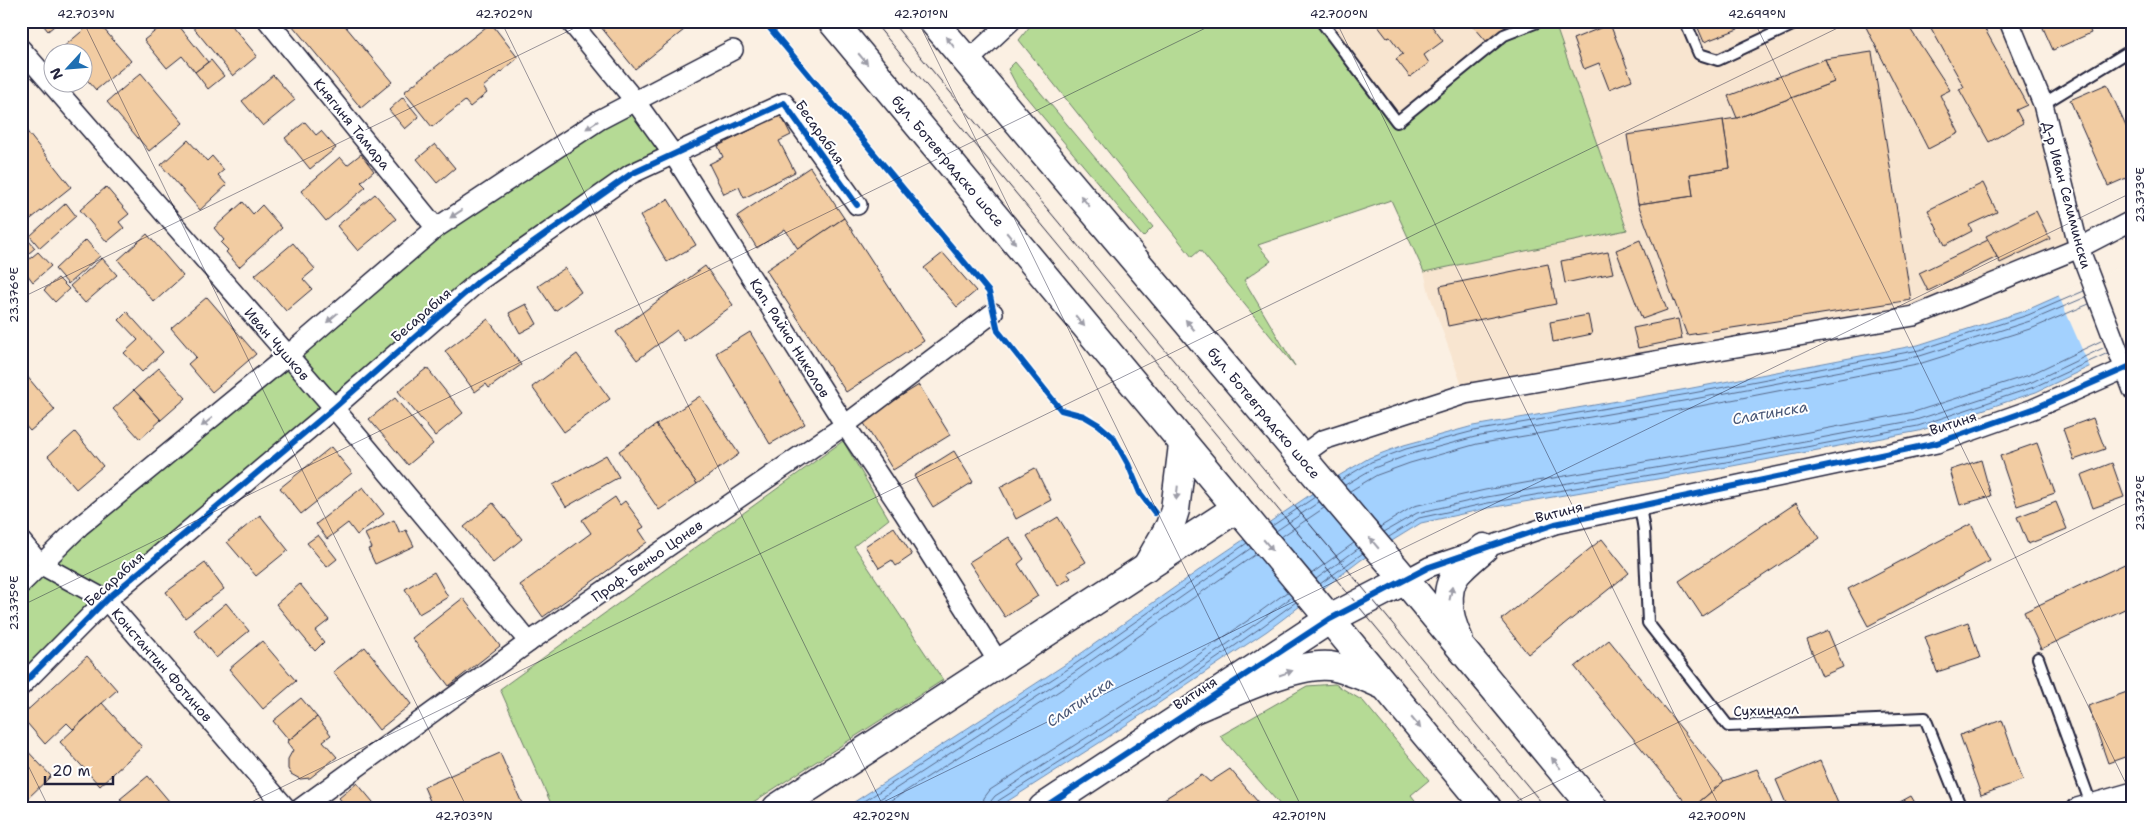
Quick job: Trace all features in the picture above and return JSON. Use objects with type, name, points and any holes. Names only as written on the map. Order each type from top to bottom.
[{"type":"main road","name":"бул. Ботевградско шосе","points":[[832,21],[1487,808]]},
{"type":"main road","name":"бул. Ботевградско шосе","points":[[934,21],[1405,580],[1592,808]]},
{"type":"main road","points":[[1146,568],[1170,526],[1176,510],[1183,445]]},
{"type":"main road","points":[[777,808],[1237,508]]},
{"type":"main road","points":[[1467,655],[1448,610],[1450,596],[1456,574],[1484,548]]},
{"type":"main road","name":"Витиня","points":[[1049,806],[1330,619],[1405,580]]},
{"type":"main road","points":[[1192,710],[1249,686],[1287,673],[1322,666],[1350,671],[1385,685]]},
{"type":"street","name":"Княгиня Тамара","points":[[268,21],[436,228]]},
{"type":"street","name":"Кап. Райчо Николов","points":[[570,21],[635,101],[673,154],[999,663]]},
{"type":"street","points":[[967,62],[1010,21]]},
{"type":"street","name":"Д-р Иван Селимински","points":[[2009,21],[2043,104],[2079,248],[2126,364],[2133,390]]},
{"type":"street","name":"Иван Чушков","points":[[21,49],[334,408],[528,642]]},
{"type":"street","points":[[21,584],[80,526],[287,356],[436,228],[599,120],[733,50]]},
{"type":"street","name":"Бесарабия","points":[[21,686],[106,600],[334,408],[480,281],[632,174],[784,103],[857,204]]},
{"type":"street","points":[[1300,456],[1323,440],[1465,394],[1914,316],[2079,248],[2133,220]]},
{"type":"street","name":"Проф. Беньо Цонев","points":[[301,808],[528,642],[845,425],[993,313]]},
{"type":"street","name":"Витиня","points":[[1405,580],[1429,567],[1555,524],[1937,443],[2033,409],[2126,364]]},
{"type":"street","name":"Константин Фотинов","points":[[21,541],[40,564],[106,600],[286,808]]},
{"type":"street","points":[[2087,806],[2133,792]]},
{"type":"lane","points":[[1321,21],[1397,122],[1504,35],[1540,21]]},
{"type":"lane","points":[[1685,21],[1699,54],[1718,60],[1801,21]]},
{"type":"lane","points":[[2043,104],[2133,49]]},
{"type":"lane","name":"Сухиндол","points":[[1640,507],[1644,530],[1648,623],[1728,726],[1925,718],[1962,808]]},
{"type":"lane","points":[[2038,658],[2087,806]]},
{"type":"shaded area","points":[[1321,21],[1540,21],[1397,122]]},
{"type":"shaded area","points":[[1554,21],[2009,21],[2079,248],[1914,316],[1465,394],[1429,293],[1424,272],[1626,230]]},
{"type":"green space","points":[[1034,21],[1321,21],[1397,122],[1504,35],[1540,21],[1554,21],[1627,230],[1424,272],[1391,200],[1258,245],[1271,261],[1244,280],[1295,366],[1200,250],[1192,257],[1019,40]]},
{"type":"green space","points":[[1015,62],[1153,227],[1143,237],[1017,86],[1008,69]]},
{"type":"green space","points":[[635,101],[673,154],[479,281],[21,686],[21,584],[436,228]]},
{"type":"green space","points":[[843,441],[889,519],[854,546],[943,680],[744,808],[553,808],[500,689]]},
{"type":"green space","points":[[1335,684],[1363,701],[1429,780],[1411,795],[1421,808],[1283,808],[1220,736],[1307,686]]},
{"type":"water","name":"Слатинска","points":[[2133,263],[2133,346],[2036,392],[1919,431],[1727,467],[1489,508],[1421,523],[1361,560],[1267,631],[1099,743],[997,808],[845,808],[1069,662],[1212,561],[1335,478],[1369,458],[1404,445],[1473,426],[1687,389],[1918,345],[2027,310]]},
{"type":"pier","points":[[2129,263],[2133,272],[2133,349],[2091,370],[2058,294]]},
{"type":"building","points":[[40,21],[60,21],[48,31]]},
{"type":"building","points":[[94,21],[97,21],[131,61],[96,90],[92,85],[92,42],[69,42]]},
{"type":"building","points":[[168,21],[175,21],[208,62],[195,72],[182,56],[167,68],[144,40]]},
{"type":"building","points":[[188,21],[228,21],[257,56],[233,76]]},
{"type":"building","points":[[297,21],[341,21],[392,82],[361,108],[292,25]]},
{"type":"building","points":[[596,21],[677,21],[684,30],[635,69]]},
{"type":"building","points":[[1374,21],[1428,21],[1443,41],[1424,55],[1429,63],[1410,77],[1396,59],[1403,54]]},
{"type":"building","points":[[1469,21],[1503,21],[1506,26],[1487,42]]},
{"type":"building","points":[[1695,21],[1736,21],[1738,29],[1704,42]]},
{"type":"building","points":[[1877,21],[1905,21],[1950,90],[1940,95],[1959,133],[1928,149],[1866,27]]},
{"type":"building","points":[[1927,21],[1987,21],[1982,24],[2027,105],[2016,110],[2023,123],[1989,142],[1959,89],[1964,87]]},
{"type":"building","points":[[2040,21],[2086,21],[2091,33],[2053,50]]},
{"type":"building","points":[[491,23],[518,58],[483,87],[487,93],[470,107],[465,101],[432,127],[404,92]]},
{"type":"building","points":[[1610,24],[1632,80],[1609,89],[1599,63],[1584,69],[1573,39]]},
{"type":"building","points":[[1872,52],[1911,300],[1687,335],[1638,204],[1693,196],[1690,174],[1730,168],[1723,120],[1737,118],[1834,82],[1825,59]]},
{"type":"building","points":[[1825,59],[1834,82],[1737,118],[1728,96]]},
{"type":"building","points":[[211,60],[224,76],[208,89],[195,72]]},
{"type":"building","points":[[141,73],[183,123],[149,151],[107,102]]},
{"type":"building","points":[[273,75],[295,100],[263,126],[242,101]]},
{"type":"building","points":[[2107,84],[2133,142],[2133,175],[2108,186],[2070,100]]},
{"type":"building","points":[[403,97],[419,117],[405,129],[389,110]]},
{"type":"building","points":[[781,115],[791,135],[779,141],[795,172],[744,198],[739,187],[724,194],[709,164],[723,157],[718,146]]},
{"type":"building","points":[[1723,120],[1730,168],[1690,174],[1693,196],[1638,204],[1627,135]]},
{"type":"building","points":[[305,122],[316,135],[321,131],[336,148],[310,169],[285,138]]},
{"type":"building","points":[[21,124],[71,187],[27,222],[21,214]]},
{"type":"building","points":[[188,140],[207,161],[212,156],[224,170],[218,175],[227,185],[200,210],[161,165]]},
{"type":"building","points":[[435,144],[455,168],[437,183],[417,159]]},
{"type":"building","points":[[361,154],[374,171],[361,182],[366,187],[326,221],[301,191],[340,157],[347,165]]},
{"type":"building","points":[[810,167],[844,218],[798,249],[785,229],[757,248],[737,216]]},
{"type":"building","points":[[1983,183],[1997,212],[1969,225],[1972,231],[1945,245],[1928,210]]},
{"type":"building","points":[[106,187],[129,214],[119,222],[124,228],[107,242],[80,210]]},
{"type":"building","points":[[375,194],[396,219],[358,251],[337,226]]},
{"type":"building","points":[[668,199],[696,245],[667,262],[640,216]]},
{"type":"building","points":[[243,202],[253,214],[262,205],[282,228],[239,267],[226,252],[228,250],[221,243],[224,240],[214,228]]},
{"type":"building","points":[[66,203],[76,216],[40,248],[30,236]]},
{"type":"building","points":[[2036,211],[2050,239],[2000,263],[1986,236]]},
{"type":"building","points":[[844,218],[924,341],[846,392],[766,270]]},
{"type":"building","points":[[21,234],[35,248],[21,260]]},
{"type":"building","points":[[147,234],[183,276],[154,302],[118,260]]},
{"type":"building","points":[[86,240],[100,256],[68,284],[55,269]]},
{"type":"building","points":[[1640,240],[1667,310],[1642,319],[1616,250]]},
{"type":"building","points":[[1988,240],[1997,257],[1928,291],[1919,273]]},
{"type":"building","points":[[293,243],[315,269],[303,279],[312,289],[286,311],[255,275]]},
{"type":"building","points":[[38,252],[51,266],[33,282],[21,266]]},
{"type":"building","points":[[1608,252],[1613,273],[1565,283],[1561,261]]},
{"type":"building","points":[[943,253],[976,291],[957,307],[924,268]]},
{"type":"building","points":[[102,258],[117,275],[85,303],[70,286]]},
{"type":"building","points":[[1548,264],[1556,304],[1448,326],[1440,286]]},
{"type":"building","points":[[705,266],[733,305],[684,341],[677,330],[637,360],[616,332]]},
{"type":"building","points":[[565,268],[581,292],[555,311],[538,286]]},
{"type":"building","points":[[58,278],[69,289],[55,302],[44,290]]},
{"type":"building","points":[[207,297],[256,354],[212,392],[188,364],[196,357],[171,328]]},
{"type":"building","points":[[526,304],[537,324],[520,333],[509,313]]},
{"type":"building","points":[[127,312],[163,352],[142,372],[124,353],[138,340],[119,320]]},
{"type":"building","points":[[1588,315],[1592,334],[1553,342],[1550,322]]},
{"type":"building","points":[[488,319],[521,365],[489,388],[486,384],[475,392],[445,351]]},
{"type":"building","points":[[1678,319],[1682,339],[1638,348],[1633,328]]},
{"type":"building","points":[[750,332],[805,424],[770,444],[716,353]]},
{"type":"building","points":[[577,354],[610,399],[564,432],[532,387]]},
{"type":"building","points":[[159,368],[186,398],[161,420],[134,390]]},
{"type":"building","points":[[427,368],[463,413],[435,436],[398,391]]},
{"type":"building","points":[[21,369],[55,410],[30,431],[21,421]]},
{"type":"building","points":[[919,385],[950,435],[893,470],[862,420]]},
{"type":"building","points":[[134,390],[161,420],[140,439],[113,409]]},
{"type":"building","points":[[700,396],[739,454],[697,484],[656,425]]},
{"type":"building","points":[[395,398],[433,444],[408,465],[369,419]]},
{"type":"building","points":[[2093,418],[2105,449],[2074,460],[2063,429]]},
{"type":"building","points":[[656,425],[697,484],[659,510],[619,451]]},
{"type":"building","points":[[75,432],[103,466],[76,489],[48,456]]},
{"type":"building","points":[[2037,443],[2055,493],[2017,506],[2000,456]]},
{"type":"building","points":[[331,447],[352,473],[301,514],[280,488]]},
{"type":"building","points":[[954,451],[973,482],[933,507],[914,476]]},
{"type":"building","points":[[606,455],[619,477],[566,507],[553,485]]},
{"type":"building","points":[[1981,460],[1991,496],[1960,505],[1950,470]]},
{"type":"building","points":[[2112,463],[2124,497],[2093,508],[2081,475]]},
{"type":"building","points":[[1035,468],[1051,500],[1016,519],[1000,487]]},
{"type":"building","points":[[363,487],[384,514],[357,535],[348,523],[327,539],[316,524]]},
{"type":"building","points":[[615,497],[620,505],[625,501],[644,527],[639,530],[647,542],[543,617],[520,585],[591,533],[582,520]]},
{"type":"building","points":[[2056,502],[2067,529],[2028,544],[2017,517]]},
{"type":"building","points":[[493,503],[522,539],[493,563],[464,527]]},
{"type":"building","points":[[1796,503],[1820,538],[1702,616],[1679,581]]},
{"type":"building","points":[[260,515],[288,550],[256,576],[227,542]]},
{"type":"building","points":[[1058,517],[1086,562],[1067,573],[1071,578],[1058,586],[1027,536]]},
{"type":"building","points":[[394,520],[400,533],[406,530],[414,546],[375,564],[368,549],[372,548],[365,534]]},
{"type":"building","points":[[1971,524],[1990,561],[1868,626],[1848,589]]},
{"type":"building","points":[[894,527],[912,555],[896,566],[892,560],[879,568],[865,546]]},
{"type":"building","points":[[318,535],[337,559],[327,567],[307,543]]},
{"type":"building","points":[[1009,537],[1024,559],[1018,564],[1038,596],[1005,617],[969,562]]},
{"type":"building","points":[[1602,539],[1629,573],[1528,654],[1501,620]]},
{"type":"building","points":[[2133,560],[2133,605],[2041,649],[2024,612]]},
{"type":"building","points":[[205,563],[224,589],[185,618],[166,592]]},
{"type":"building","points":[[434,572],[448,597],[419,614],[405,589]]},
{"type":"building","points":[[300,584],[329,620],[315,631],[324,642],[315,651],[276,604]]},
{"type":"building","points":[[463,598],[500,646],[449,686],[412,638]]},
{"type":"building","points":[[226,603],[249,631],[216,658],[194,630]]},
{"type":"building","points":[[1968,622],[1980,658],[1937,672],[1925,637]]},
{"type":"building","points":[[1828,631],[1843,667],[1822,676],[1807,640]]},
{"type":"building","points":[[1609,640],[1724,781],[1692,808],[1690,808],[1575,667]]},
{"type":"building","points":[[262,641],[296,681],[263,709],[229,669]]},
{"type":"building","points":[[365,647],[411,704],[379,730],[333,672]]},
{"type":"building","points":[[87,656],[117,690],[73,729],[67,723],[45,744],[21,716]]},
{"type":"building","points":[[2127,692],[2133,709],[2133,754],[2108,763],[2088,706]]},
{"type":"building","points":[[301,698],[317,717],[289,740],[273,721]]},
{"type":"building","points":[[102,703],[142,747],[100,786],[60,742]]},
{"type":"building","points":[[317,717],[331,735],[323,741],[337,757],[310,778],[300,779],[291,774],[288,769],[288,759],[293,750],[287,742]]},
{"type":"building","points":[[2002,720],[2023,780],[1981,795],[1960,735]]},
{"type":"building","points":[[21,744],[51,776],[26,800],[21,795]]},
{"type":"building","points":[[500,753],[524,808],[433,808],[424,787]]},
{"type":"building","points":[[1820,761],[1840,808],[1788,808],[1776,780]]},
{"type":"building","points":[[1230,769],[1263,808],[1150,808],[1202,775],[1210,782]]},
{"type":"building","points":[[1757,769],[1772,803],[1763,808],[1692,808],[1724,781]]},
{"type":"building","points":[[148,776],[169,801],[162,808],[127,808],[120,799]]},
{"type":"building","points":[[357,783],[378,808],[340,808],[344,804],[339,798]]},
{"type":"building","points":[[1911,796],[1918,808],[1889,808]]},
{"type":"tram line","points":[[873,21],[1526,808]]},
{"type":"tram line","points":[[891,21],[1546,808]]},
{"type":"cycle path","points":[[764,21],[989,292],[998,331],[1061,410],[1084,416],[1099,425],[1113,437],[1128,464],[1140,493],[1155,513]]},
{"type":"cycle path","points":[[21,686],[106,600],[334,408],[479,281],[631,174],[784,103],[857,205]]},
{"type":"cycle path","points":[[1043,808],[1330,619],[1429,567],[1555,524],[1937,443],[2033,409],[2133,365]]}]
